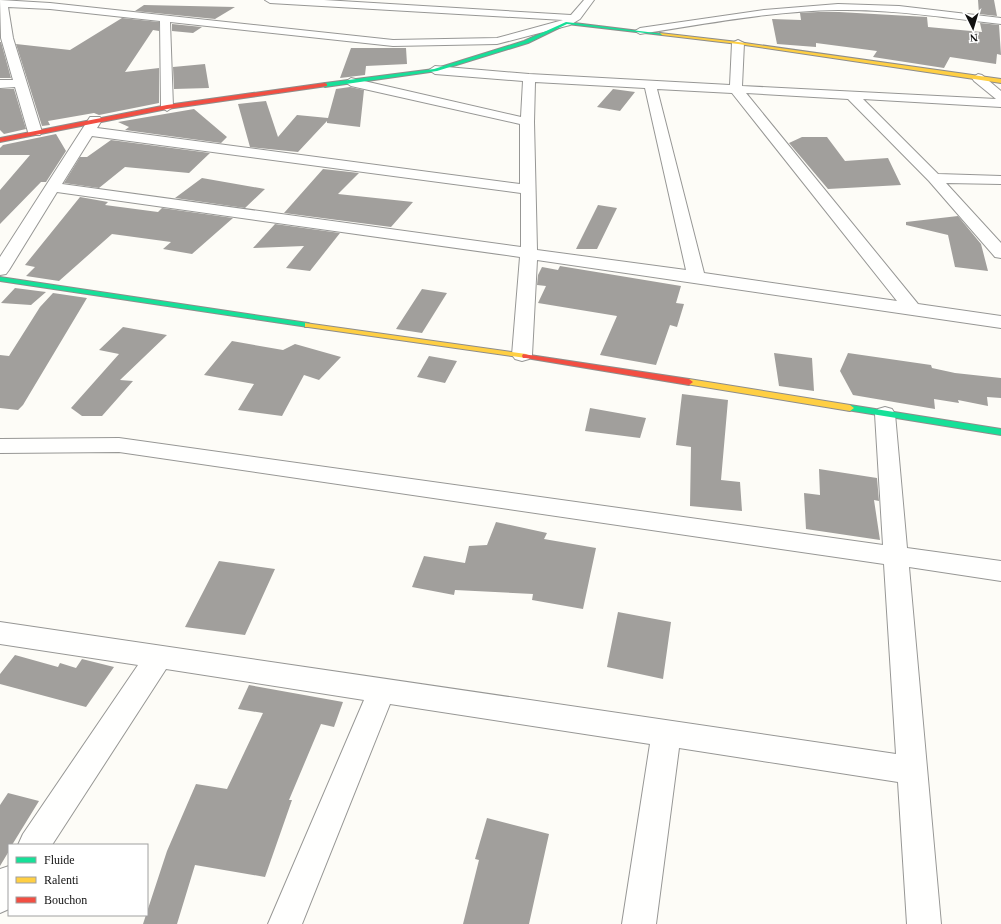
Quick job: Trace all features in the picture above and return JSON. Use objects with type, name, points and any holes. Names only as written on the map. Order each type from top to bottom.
[{"type":"street","points":[[270,0],[401,4],[477,12],[576,17]]},
{"type":"street","points":[[477,12],[488,0]]},
{"type":"street","points":[[0,140],[35,132],[91,125],[167,107],[435,70],[526,42],[566,24],[576,17],[590,0]]},
{"type":"street","points":[[35,132],[20,83],[3,39],[1,4],[53,3],[165,19],[393,43],[497,41],[566,24],[617,31],[640,31],[738,43],[1001,81]]},
{"type":"street","points":[[640,31],[782,11],[838,7],[922,13],[1001,21]]},
{"type":"street","points":[[165,19],[167,107]]},
{"type":"street","points":[[738,43],[736,89],[913,310]]},
{"type":"street","points":[[435,70],[529,78],[1001,103]]},
{"type":"street","points":[[522,355],[529,255],[527,122],[529,78]]},
{"type":"street","points":[[978,78],[1001,97]]},
{"type":"street","points":[[351,82],[527,122]]},
{"type":"street","points":[[0,84],[20,83]]},
{"type":"street","points":[[650,84],[696,277]]},
{"type":"street","points":[[852,96],[934,178],[999,249]]},
{"type":"street","points":[[0,270],[91,125]]},
{"type":"street","points":[[91,125],[529,190]]},
{"type":"street","points":[[934,178],[1001,180]]},
{"type":"street","points":[[52,187],[529,255],[696,277],[1001,322]]},
{"type":"street","points":[[0,279],[522,355],[1001,432]]},
{"type":"street","points":[[885,414],[924,924]]},
{"type":"street","points":[[0,446],[120,445],[1001,571]]},
{"type":"street","points":[[0,633],[912,770]]},
{"type":"street","points":[[35,844],[159,657]]},
{"type":"street","points":[[286,924],[382,690]]},
{"type":"street","points":[[639,924],[666,733]]},
{"type":"street","points":[[0,896],[8,884]]},
{"type":"building","points":[[978,0],[994,0],[997,16],[979,14]]},
{"type":"building","points":[[144,5],[235,7],[215,19],[135,11]]},
{"type":"building","points":[[818,12],[927,17],[928,27],[982,32],[980,23],[999,25],[1001,55],[997,54],[996,64],[950,57],[944,68],[873,57],[877,51],[816,43],[816,47],[777,44],[772,19],[801,20],[800,13]]},
{"type":"building","points":[[122,18],[159,22],[159,31],[153,30],[125,72],[159,68],[159,103],[99,115],[94,113],[48,121],[50,125],[42,126],[16,44],[70,50]]},
{"type":"building","points":[[172,24],[202,27],[193,33],[172,31]]},
{"type":"building","points":[[1,42],[11,78],[0,78]]},
{"type":"building","points":[[351,48],[406,48],[407,64],[366,66],[365,75],[340,78]]},
{"type":"building","points":[[205,64],[209,88],[174,89],[173,67]]},
{"type":"building","points":[[350,87],[364,90],[360,127],[327,123],[327,121],[298,152],[250,147],[238,104],[266,101],[278,137],[297,115],[328,118],[336,89]]},
{"type":"building","points":[[0,89],[14,89],[26,129],[4,134],[0,130]]},
{"type":"building","points":[[613,89],[635,92],[620,111],[597,107]]},
{"type":"building","points":[[194,109],[227,137],[221,143],[125,130],[129,127],[118,122]]},
{"type":"building","points":[[56,134],[66,151],[46,182],[41,182],[0,224],[0,190],[30,155],[0,155],[0,148],[3,145]]},
{"type":"building","points":[[802,137],[827,137],[845,161],[888,158],[901,185],[828,189],[789,143]]},
{"type":"building","points":[[111,140],[210,153],[189,173],[125,167],[99,188],[64,183],[80,157],[87,157]]},
{"type":"building","points":[[323,169],[359,173],[338,194],[413,202],[391,227],[284,213]]},
{"type":"building","points":[[202,178],[265,189],[245,208],[175,198]]},
{"type":"building","points":[[80,197],[108,202],[105,205],[158,212],[162,208],[233,218],[192,254],[163,249],[171,242],[112,234],[59,281],[26,276],[35,267],[25,265]]},
{"type":"building","points":[[598,205],[617,208],[597,249],[576,249]]},
{"type":"building","points":[[958,216],[981,244],[988,271],[955,267],[948,235],[906,225],[906,222]]},
{"type":"building","points":[[275,224],[340,233],[310,271],[286,268],[304,246],[253,248]]},
{"type":"building","points":[[560,266],[681,286],[676,303],[684,304],[677,327],[670,325],[656,365],[600,355],[617,316],[538,303],[546,286],[537,285],[538,275],[542,267],[558,270]]},
{"type":"building","points":[[15,288],[46,292],[31,305],[1,303]]},
{"type":"building","points":[[422,289],[447,293],[422,333],[396,329]]},
{"type":"building","points":[[53,293],[87,298],[23,405],[18,410],[0,408],[0,355],[9,356],[40,307]]},
{"type":"building","points":[[123,327],[167,335],[120,380],[133,381],[102,416],[82,416],[71,408],[119,354],[99,350]]},
{"type":"building","points":[[232,341],[283,350],[295,344],[341,357],[319,380],[304,375],[282,416],[238,410],[254,384],[204,375]]},
{"type":"building","points":[[774,353],[812,358],[814,391],[779,386]]},
{"type":"building","points":[[848,353],[931,365],[932,368],[955,373],[1001,378],[1001,398],[987,397],[988,406],[958,400],[959,403],[934,399],[935,409],[853,395],[840,371]]},
{"type":"building","points":[[429,356],[457,361],[445,383],[417,377]]},
{"type":"building","points":[[682,394],[728,400],[721,480],[740,482],[742,511],[690,506],[691,447],[676,445]]},
{"type":"building","points":[[590,408],[646,418],[640,438],[585,431]]},
{"type":"building","points":[[819,469],[877,478],[879,501],[874,500],[880,540],[806,529],[804,493],[820,495]]},
{"type":"building","points":[[496,522],[547,533],[544,539],[596,548],[583,609],[532,600],[533,594],[455,590],[454,595],[412,587],[424,556],[465,563],[469,546],[487,545]]},
{"type":"building","points":[[219,561],[275,569],[245,635],[185,627]]},
{"type":"building","points":[[618,612],[671,622],[663,679],[607,667]]},
{"type":"building","points":[[15,655],[58,667],[60,663],[76,668],[82,659],[114,667],[86,707],[0,684],[0,674]]},
{"type":"building","points":[[249,685],[343,702],[334,727],[321,724],[289,800],[292,800],[265,877],[195,865],[177,924],[143,924],[146,916],[148,916],[148,909],[167,851],[196,784],[227,789],[263,713],[238,709]]},
{"type":"building","points":[[8,793],[39,801],[13,844],[8,844],[8,853],[0,866],[0,805]]},
{"type":"building","points":[[487,818],[549,834],[529,924],[463,924],[479,860],[475,859]]},
{"type":"traffic: fast","points":[[325,85],[435,70],[526,42],[566,23],[662,34]]},
{"type":"traffic: fast","points":[[0,279],[308,325]]},
{"type":"traffic: fast","points":[[850,408],[1001,432]]},
{"type":"traffic: slow","points":[[662,34],[738,43],[1001,81]]},
{"type":"traffic: slow","points":[[308,325],[526,356]]},
{"type":"traffic: slow","points":[[689,382],[850,408]]},
{"type":"traffic: jam","points":[[0,140],[167,107],[325,85]]},
{"type":"traffic: jam","points":[[526,356],[689,382]]}]
